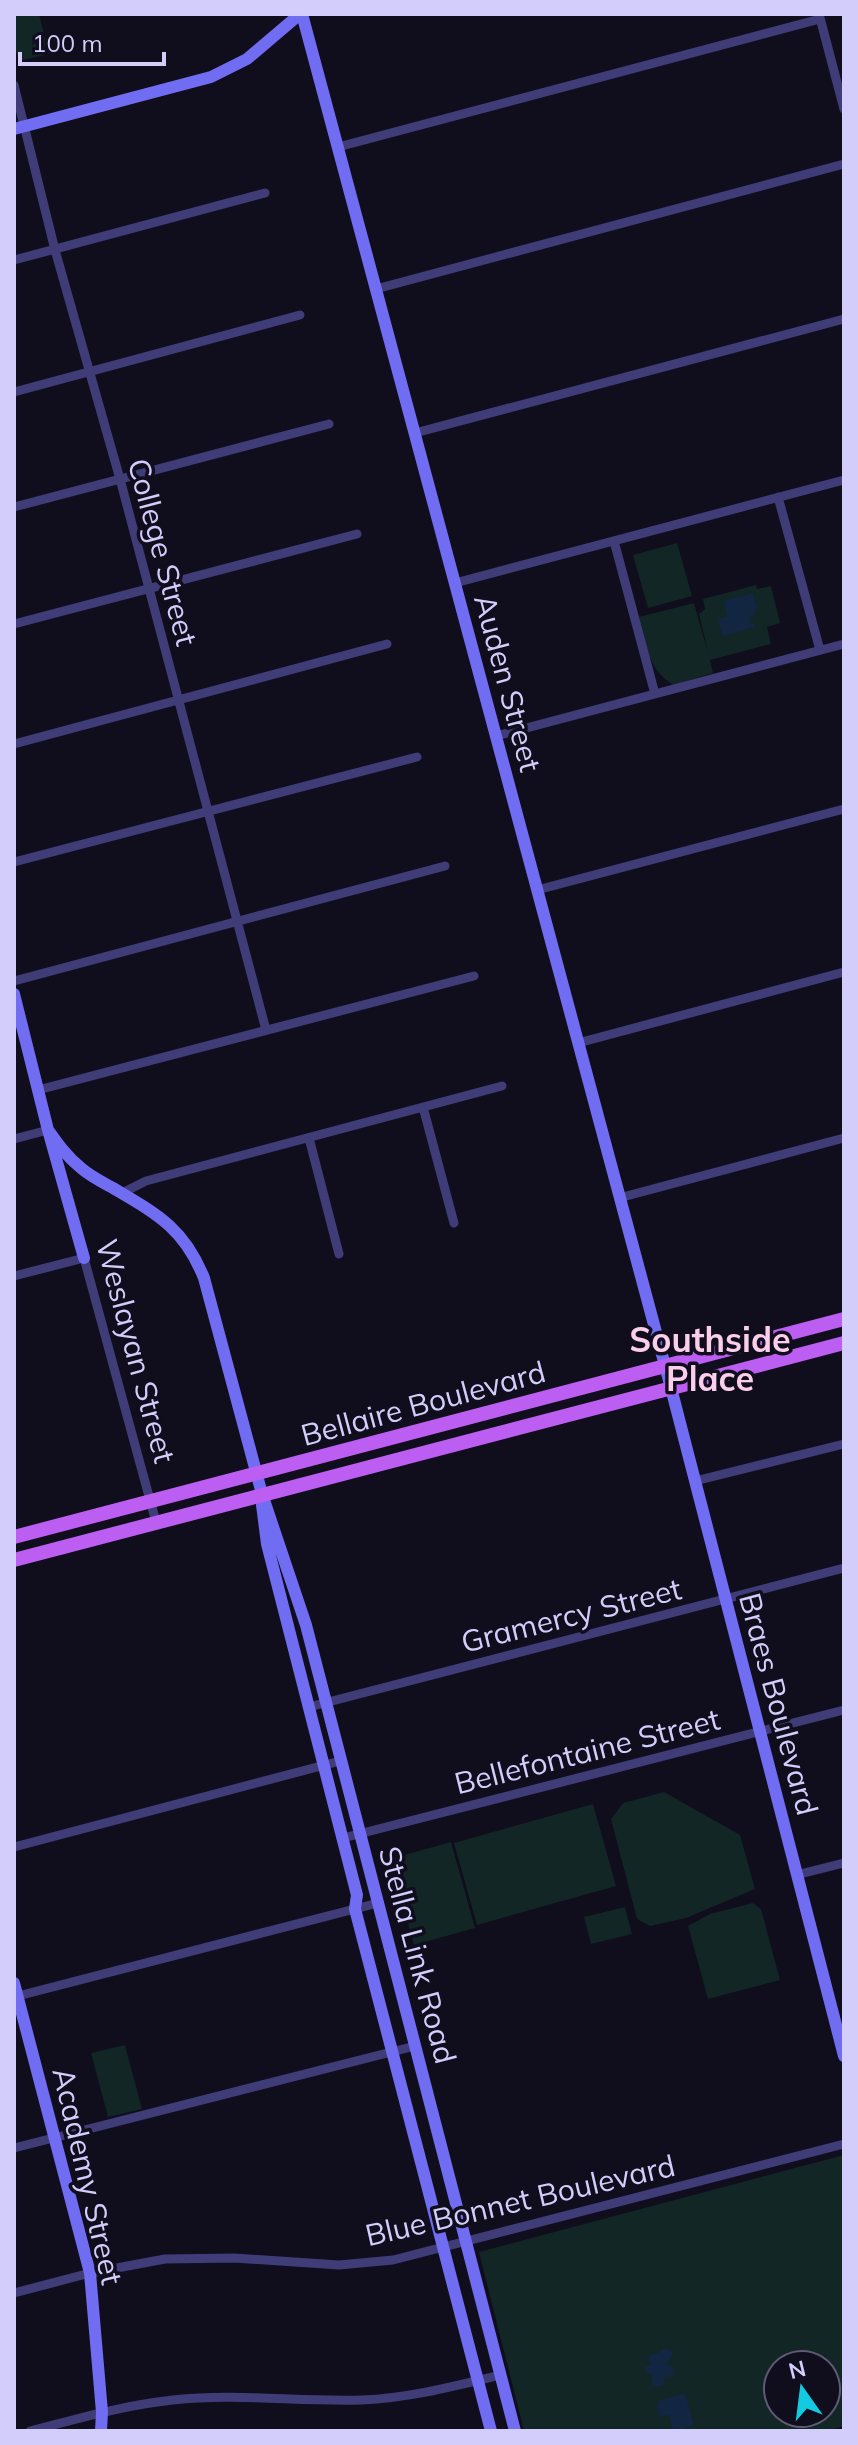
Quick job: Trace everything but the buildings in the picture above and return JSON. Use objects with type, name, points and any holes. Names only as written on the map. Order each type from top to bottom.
[{"type":"main road","name":"Bellaire Boulevard","points":[[14,1537],[844,1319]]},
{"type":"main road","name":"Bellaire Boulevard","points":[[14,1560],[844,1343]]},
{"type":"main road","points":[[507,1408],[514,1429]]},
{"type":"main road","points":[[361,1446],[366,1467]]},
{"type":"street","points":[[19,127],[211,77],[247,59],[301,14]]},
{"type":"street","name":"Auden Street","points":[[301,14],[664,1366]]},
{"type":"street","points":[[338,147],[820,17],[844,109]]},
{"type":"street","name":"College Street","points":[[14,85],[19,127],[120,479],[266,1030]]},
{"type":"street","points":[[376,289],[844,164]]},
{"type":"street","points":[[14,260],[265,193]]},
{"type":"street","points":[[14,392],[300,315]]},
{"type":"street","points":[[415,433],[844,319]]},
{"type":"street","points":[[14,507],[329,424]]},
{"type":"street","points":[[455,583],[844,480]]},
{"type":"street","points":[[778,497],[820,650]]},
{"type":"street","points":[[14,624],[357,534]]},
{"type":"street","points":[[614,541],[655,694]]},
{"type":"street","points":[[14,744],[387,644]]},
{"type":"street","points":[[496,736],[844,644]]},
{"type":"street","points":[[14,862],[417,757]]},
{"type":"street","points":[[537,890],[844,809]]},
{"type":"street","points":[[14,981],[445,866]]},
{"type":"street","points":[[578,1043],[844,972]]},
{"type":"street","points":[[38,1090],[474,976]]},
{"type":"street","name":"Weslayan Street","points":[[14,994],[48,1130],[156,1522]]},
{"type":"street","points":[[122,1193],[146,1181],[502,1086]]},
{"type":"street","points":[[423,1107],[454,1223]]},
{"type":"street","points":[[14,1139],[48,1130]]},
{"type":"street","name":"Stella Link Road","points":[[48,1130],[63,1152],[82,1170],[142,1204],[172,1226],[198,1261],[212,1300],[256,1474],[306,1625],[515,2431]]},
{"type":"street","points":[[309,1138],[339,1254]]},
{"type":"street","points":[[619,1198],[844,1138]]},
{"type":"street","points":[[66,1193],[70,1182],[82,1170]]},
{"type":"street","points":[[14,1276],[84,1258]]},
{"type":"street","name":"Braes Boulevard","points":[[664,1366],[796,1875],[836,2006],[844,2056]]},
{"type":"street","points":[[695,1481],[844,1444]]},
{"type":"street","name":"Stella Link Road","points":[[262,1494],[262,1517],[357,1895],[355,1909],[491,2431]]},
{"type":"street","name":"Gramercy Street","points":[[309,1707],[844,1568]]},
{"type":"street","points":[[289,1630],[306,1625]]},
{"type":"street","name":"Bellefontaine Street","points":[[343,1838],[844,1710]]},
{"type":"street","points":[[14,1847],[340,1761]]},
{"type":"street","points":[[796,1875],[844,1863]]},
{"type":"street","points":[[15,1992],[378,1903]]},
{"type":"street","name":"Academy Street","points":[[15,1992],[90,2273],[101,2431]]},
{"type":"street","points":[[14,2148],[415,2046]]},
{"type":"street","points":[[410,2114],[431,2109]]},
{"type":"street","points":[[416,2138],[438,2133]]},
{"type":"street","name":"Blue Bonnet Boulevard","points":[[14,2293],[90,2273],[165,2259],[234,2258],[339,2265],[393,2260],[844,2144]]},
{"type":"street","points":[[426,2178],[448,2173]]},
{"type":"street","points":[[30,2431],[102,2412],[173,2400],[362,2400],[418,2394],[500,2375]]},
{"type":"green space","points":[[14,14],[39,14],[49,54],[19,61],[14,44]]},
{"type":"green space","points":[[677,543],[692,596],[648,608],[633,555]]},
{"type":"green space","points":[[756,585],[757,589],[771,586],[780,623],[767,627],[771,644],[710,660],[713,673],[673,685],[664,678],[649,656],[639,617],[694,603],[708,653],[699,614],[705,609],[703,599]]},
{"type":"green space","points":[[664,1792],[740,1835],[755,1889],[686,1918],[650,1926],[637,1919],[611,1819],[623,1803]]},
{"type":"green space","points":[[593,1804],[616,1886],[477,1925],[454,1843]]},
{"type":"green space","points":[[451,1842],[475,1928],[414,1945],[390,1859]]},
{"type":"green space","points":[[753,1903],[761,1909],[780,1980],[708,1999],[688,1926],[710,1914]]},
{"type":"green space","points":[[625,1907],[632,1934],[591,1944],[584,1917]]},
{"type":"green space","points":[[125,2045],[142,2109],[108,2117],[91,2053]]},
{"type":"green space","points":[[844,2155],[844,2426],[842,2349],[762,2349],[762,2429],[833,2429],[524,2431],[479,2252]]},
{"type":"water","points":[[753,593],[757,607],[755,615],[749,617],[755,627],[723,636],[718,619],[727,616],[723,601]]},
{"type":"water","points":[[664,2348],[672,2351],[667,2363],[674,2372],[670,2377],[664,2377],[664,2385],[657,2387],[653,2385],[645,2367],[651,2364],[650,2355]]},
{"type":"water","points":[[685,2393],[694,2425],[673,2431],[669,2415],[660,2417],[657,2406],[660,2400]]},
{"type":"district","name":"Southside Place","points":[[710,1358]]}]
